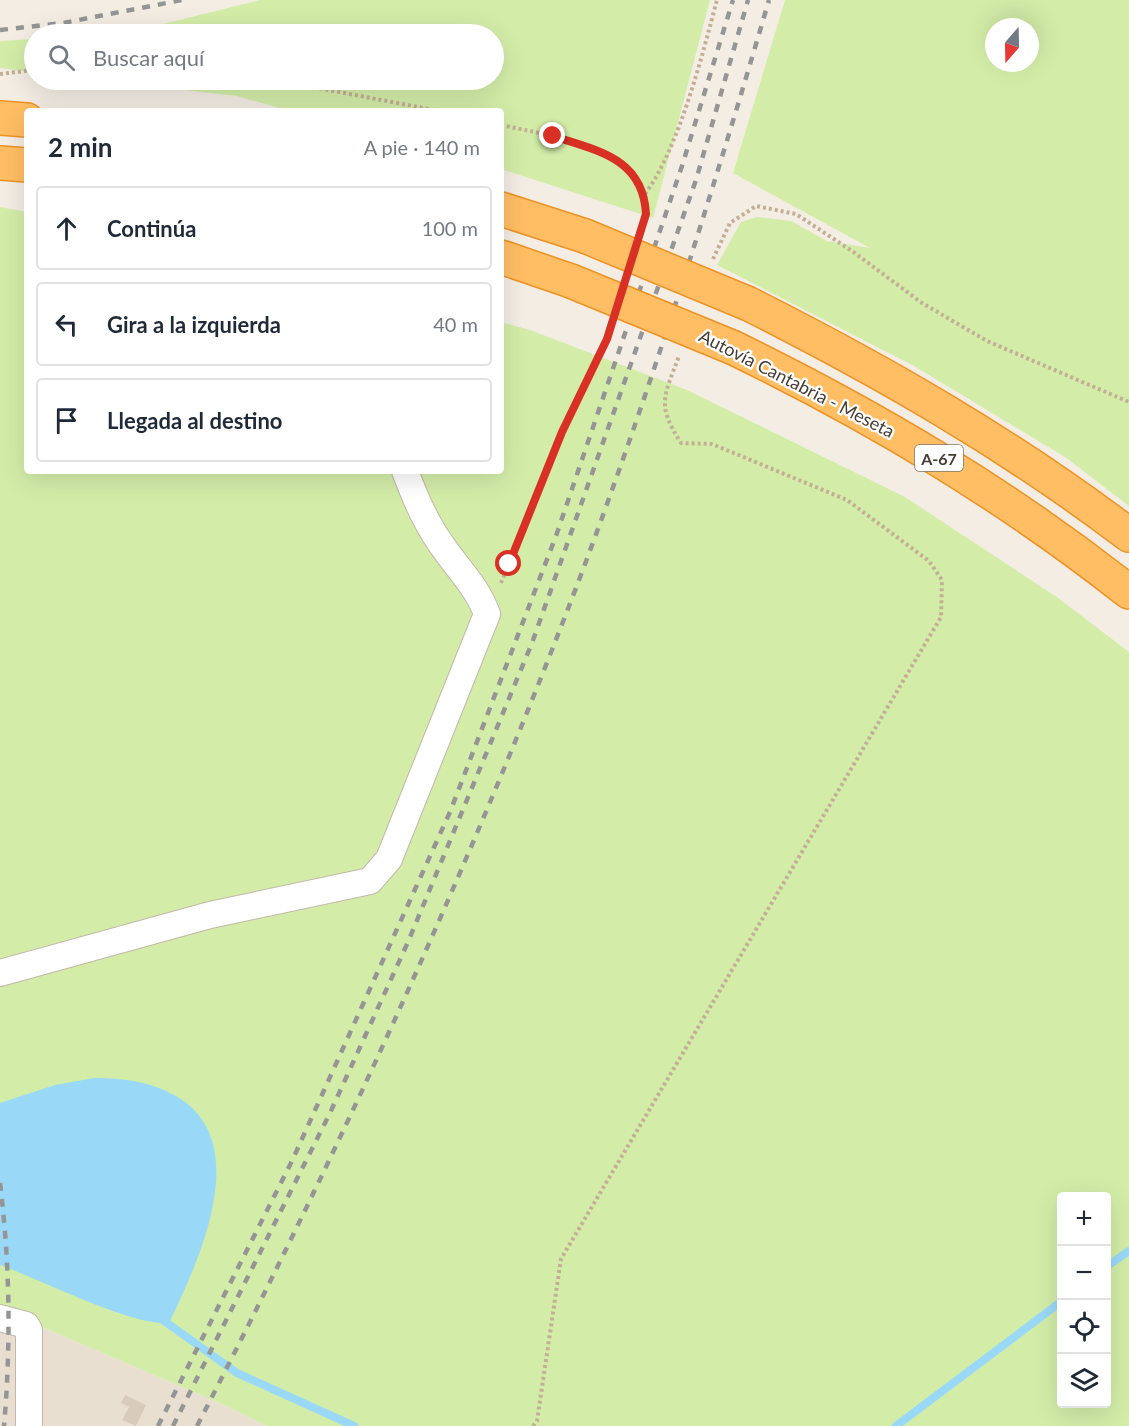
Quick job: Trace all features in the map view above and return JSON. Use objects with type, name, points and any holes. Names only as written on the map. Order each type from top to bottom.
[{"type":"highway","points":[[0,118],[24,120]]},
{"type":"highway","points":[[0,163],[24,165]]},
{"type":"highway","name":"A-67","points":[[504,209],[585,236],[749,304],[894,379],[1053,479],[1129,535]]},
{"type":"highway","name":"Autovía Cantabria - Meseta","points":[[504,258],[571,281],[734,348],[843,404],[952,466],[1013,505],[1129,592]]},
{"type":"street","points":[[0,973],[210,915],[370,880],[389,859],[487,614],[479,593],[445,550],[422,514],[406,474]]},
{"type":"street","points":[[0,1318],[26,1325],[29,1330],[29,1426]]},
{"type":"path","points":[[645,194],[654,182],[668,151],[695,76],[717,0]]},
{"type":"path","points":[[0,74],[24,71]]},
{"type":"path","points":[[329,90],[423,108]]},
{"type":"path","points":[[504,126],[553,136],[606,154],[622,164],[636,177],[645,194],[646,214],[639,237]]},
{"type":"path","points":[[710,269],[717,247],[730,224],[756,206],[796,214],[852,251],[922,303],[987,342],[1129,402]]},
{"type":"path","points":[[487,614],[562,432],[607,339],[614,317]]},
{"type":"path","points":[[533,1426],[537,1421],[561,1259],[941,617],[942,580],[929,561],[848,500],[712,444],[681,444],[669,425],[663,399],[683,345]]},
{"type":"shaded area","points":[[0,1309],[224,1405],[267,1426],[0,1426]]},
{"type":"green space","points":[[260,0],[710,0],[653,218],[504,170],[504,108],[279,108],[237,96],[184,90],[504,90],[504,24],[163,24]]},
{"type":"green space","points":[[785,0],[1129,0],[1129,506],[1065,457],[914,366],[717,265],[741,222],[757,217],[791,221],[827,241],[870,248],[733,173]]},
{"type":"green space","points":[[24,40],[24,71],[0,68],[0,41]]},
{"type":"green space","points":[[0,207],[24,211],[24,474],[504,474],[504,323],[530,330],[687,390],[905,497],[1058,598],[1129,652],[1129,1426],[267,1426],[224,1405],[0,1309]]},
{"type":"water","points":[[94,1078],[135,1081],[165,1090],[199,1115],[212,1140],[216,1170],[214,1202],[194,1267],[169,1323],[152,1322],[109,1310],[0,1265],[0,1103],[55,1085]]},
{"type":"building","points":[[125,1395],[146,1405],[136,1426],[122,1420],[129,1407],[121,1403]]},
{"type":"waterway","points":[[1111,1264],[1129,1251]]},
{"type":"waterway","points":[[896,1426],[1057,1305]]},
{"type":"waterway","points":[[160,1318],[237,1373],[354,1426]]},
{"type":"railway","points":[[54,24],[182,0]]},
{"type":"railway","points":[[158,1426],[292,1161],[450,812],[556,536],[682,166],[733,0]]},
{"type":"railway","points":[[173,1426],[330,1113],[408,942],[532,643],[696,180],[748,0]]},
{"type":"railway","points":[[197,1426],[350,1117],[445,907],[534,695],[629,443],[702,222],[769,0]]},
{"type":"railway","points":[[0,30],[24,27]]},
{"type":"railway","points":[[0,1183],[6,1244],[8,1304],[8,1365],[4,1426]]},
{"type":"route","points":[[509,564],[562,432],[607,339],[646,214],[645,194],[636,177],[622,164],[606,154],[553,136]]}]
